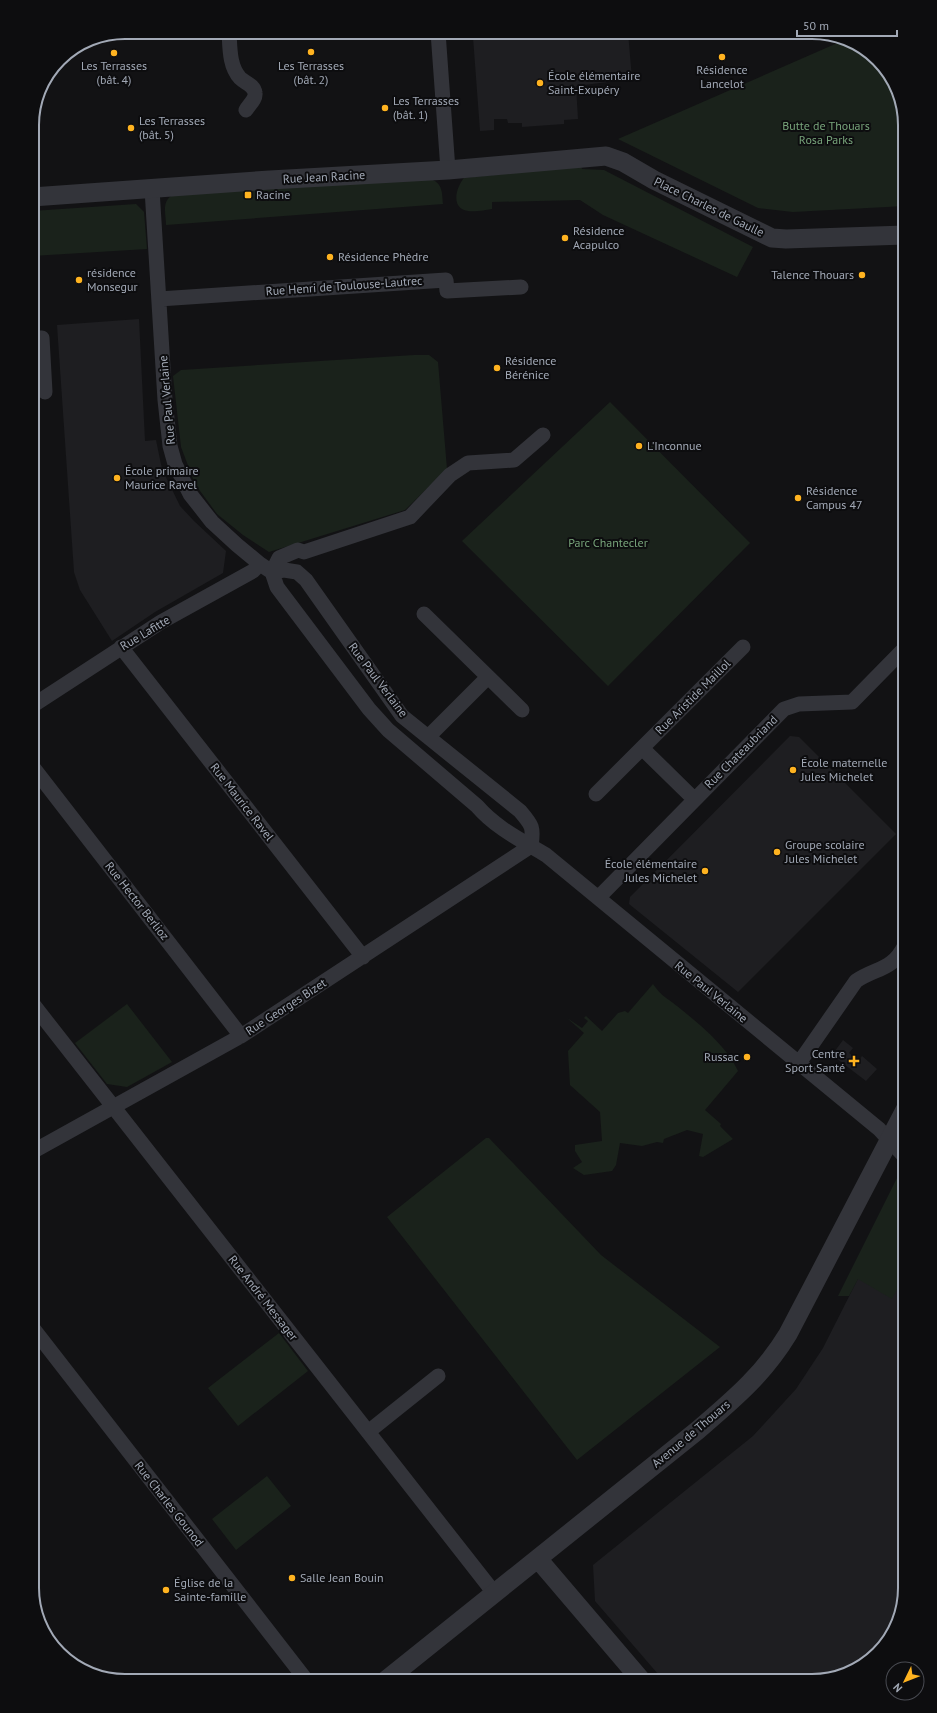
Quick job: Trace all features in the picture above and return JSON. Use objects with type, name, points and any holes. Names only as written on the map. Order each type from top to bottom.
[{"type":"street","points":[[230,39],[231,60],[240,78],[249,83],[255,92],[255,97],[246,110]]},
{"type":"street","points":[[439,39],[448,170]]},
{"type":"street","name":"Rue Jean Racine","points":[[39,197],[270,180],[448,170],[596,157],[615,158]]},
{"type":"street","name":"Place Charles de Gaulle","points":[[615,158],[654,180],[772,238],[786,239],[898,235]]},
{"type":"street","name":"Rue Paul Verlaine","points":[[152,189],[165,400],[170,446],[175,464],[190,494],[212,522],[266,568],[277,587],[369,708],[388,730],[489,818],[509,834],[546,855],[879,1129],[898,1149]]},
{"type":"street","name":"Rue Henri de Toulouse-Lautrec","points":[[159,299],[446,280],[447,291],[520,287]]},
{"type":"street","points":[[39,338],[42,338],[45,392]]},
{"type":"street","name":"Rue Lafitte","points":[[39,701],[161,622],[253,571],[266,568],[279,558],[298,550],[304,552],[410,517],[450,475],[468,463],[514,460],[543,435]]},
{"type":"street","points":[[266,568],[297,572],[304,552]]},
{"type":"street","name":"Rue Paul Verlaine","points":[[297,572],[306,580],[317,594],[380,687],[402,716],[520,812],[529,822],[533,832],[531,846]]},
{"type":"street","points":[[424,614],[522,710]]},
{"type":"street","name":"Rue Maurice Ravel","points":[[121,647],[363,957]]},
{"type":"street","name":"Rue Aristide Maillol","points":[[596,794],[743,647]]},
{"type":"street","name":"Rue Chateaubriand","points":[[598,898],[784,709],[799,704],[852,702],[898,655]]},
{"type":"street","points":[[428,737],[488,677]]},
{"type":"street","points":[[642,748],[694,799]]},
{"type":"street","name":"Rue Hector Berlioz","points":[[39,775],[241,1036]]},
{"type":"street","name":"Rue Georges Bizet","points":[[39,1148],[241,1036],[531,846]]},
{"type":"street","points":[[799,1063],[856,981],[891,964],[898,957]]},
{"type":"street","name":"Rue André Messager","points":[[39,1012],[495,1594]]},
{"type":"street","name":"Avenue de Thouars","points":[[394,1674],[698,1430],[743,1391],[766,1366],[788,1334],[898,1124]]},
{"type":"street","name":"Rue Charles Gounod","points":[[39,1337],[302,1674]]},
{"type":"street","points":[[368,1432],[438,1376]]},
{"type":"street","points":[[538,1559],[636,1674]]},
{"type":"shaded area","name":"École élémentaire Saint-Exupéry","points":[[473,39],[629,39],[632,79],[576,86],[578,119],[564,120],[564,124],[522,127],[522,123],[508,123],[507,119],[494,119],[494,130],[480,131]]},
{"type":"shaded area","name":"École primaire Maurice Ravel","points":[[139,319],[145,441],[156,440],[162,469],[180,506],[226,551],[223,573],[155,612],[112,641],[80,590],[74,572],[57,325]]},
{"type":"shaded area","name":"Groupe scolaire Jules Michelet","points":[[790,736],[799,737],[896,834],[738,992],[629,904],[630,897]]},
{"type":"shaded area","name":"Centre Sport Santé","points":[[843,1040],[853,1048],[849,1053],[859,1060],[862,1056],[877,1069],[866,1081],[832,1055]]},
{"type":"shaded area","points":[[876,1243],[898,1245],[898,1588],[893,1616],[884,1636],[873,1649],[855,1662],[829,1672],[812,1674],[658,1674],[595,1601],[593,1565],[753,1436],[796,1389],[823,1348]]},
{"type":"green space","name":"Butte de Thouars Rosa Parks","points":[[837,43],[855,51],[873,64],[886,82],[893,97],[898,125],[898,206],[793,212],[758,208],[618,139]]},
{"type":"green space","points":[[581,166],[582,169],[604,170],[753,247],[737,277],[603,215],[580,200],[492,202],[492,209],[467,211],[460,208],[456,200],[457,190],[464,178]]},
{"type":"green space","points":[[430,179],[440,186],[443,204],[166,225],[166,204],[169,198],[173,195]]},
{"type":"green space","points":[[136,204],[144,212],[147,249],[39,256],[39,211]]},
{"type":"green space","points":[[429,355],[438,362],[447,469],[405,510],[269,552],[243,535],[217,514],[195,484],[181,447],[173,376],[181,370]]},
{"type":"green space","name":"Parc Chantecler","points":[[610,402],[750,543],[608,686],[462,541]]},
{"type":"green space","points":[[653,984],[662,994],[694,1020],[719,1044],[727,1053],[738,1071],[705,1110],[721,1124],[720,1126],[733,1139],[703,1157],[699,1156],[703,1134],[687,1130],[664,1139],[663,1143],[657,1142],[642,1146],[620,1143],[616,1165],[612,1171],[584,1175],[573,1168],[582,1162],[575,1151],[575,1145],[602,1141],[600,1112],[570,1085],[568,1051],[584,1033],[567,1018],[582,1028],[588,1021],[584,1018],[586,1016],[602,1031],[618,1013],[625,1011],[628,1013]]},
{"type":"green space","points":[[127,1004],[172,1062],[127,1087],[107,1084],[75,1043]]},
{"type":"green space","points":[[486,1138],[489,1138],[601,1255],[720,1347],[577,1460],[387,1217]]},
{"type":"green space","points":[[898,1178],[898,1287],[892,1299],[858,1279],[849,1296],[838,1296]]},
{"type":"green space","points":[[279,1333],[308,1371],[238,1426],[208,1388]]},
{"type":"green space","points":[[267,1476],[291,1506],[236,1550],[212,1519]]},
{"type":"place","name":"Les Terrasses (bât. 2)","points":[[311,52]]},
{"type":"place","name":"Les Terrasses (bât. 4)","points":[[114,53]]},
{"type":"place","name":"Résidence Lancelot","points":[[722,57]]},
{"type":"place","name":"École élémentaire Saint-Exupéry","points":[[540,83]]},
{"type":"place","name":"Les Terrasses (bât. 1)","points":[[385,108]]},
{"type":"place","name":"Les Terrasses (bât. 5)","points":[[131,128]]},
{"type":"place","name":"Racine","points":[[248,195]]},
{"type":"place","name":"Résidence Acapulco","points":[[565,238]]},
{"type":"place","name":"Résidence Phèdre","points":[[330,257]]},
{"type":"place","name":"Talence Thouars","points":[[862,275]]},
{"type":"place","name":"résidence Monsegur","points":[[79,280]]},
{"type":"place","name":"Résidence Bérénice","points":[[497,368]]},
{"type":"place","name":"L'Inconnue","points":[[639,446]]},
{"type":"place","name":"École primaire Maurice Ravel","points":[[117,478]]},
{"type":"place","name":"Résidence Campus 47","points":[[798,498]]},
{"type":"place","name":"École maternelle Jules Michelet","points":[[793,770]]},
{"type":"place","name":"Groupe scolaire Jules Michelet","points":[[777,852]]},
{"type":"place","name":"École élémentaire Jules Michelet","points":[[705,871]]},
{"type":"place","name":"Russac","points":[[747,1057]]},
{"type":"place","name":"Centre Sport Santé","points":[[854,1061]]},
{"type":"place","name":"Salle Jean Bouin","points":[[292,1578]]},
{"type":"place","name":"Église de la Sainte-famille","points":[[166,1590]]}]
